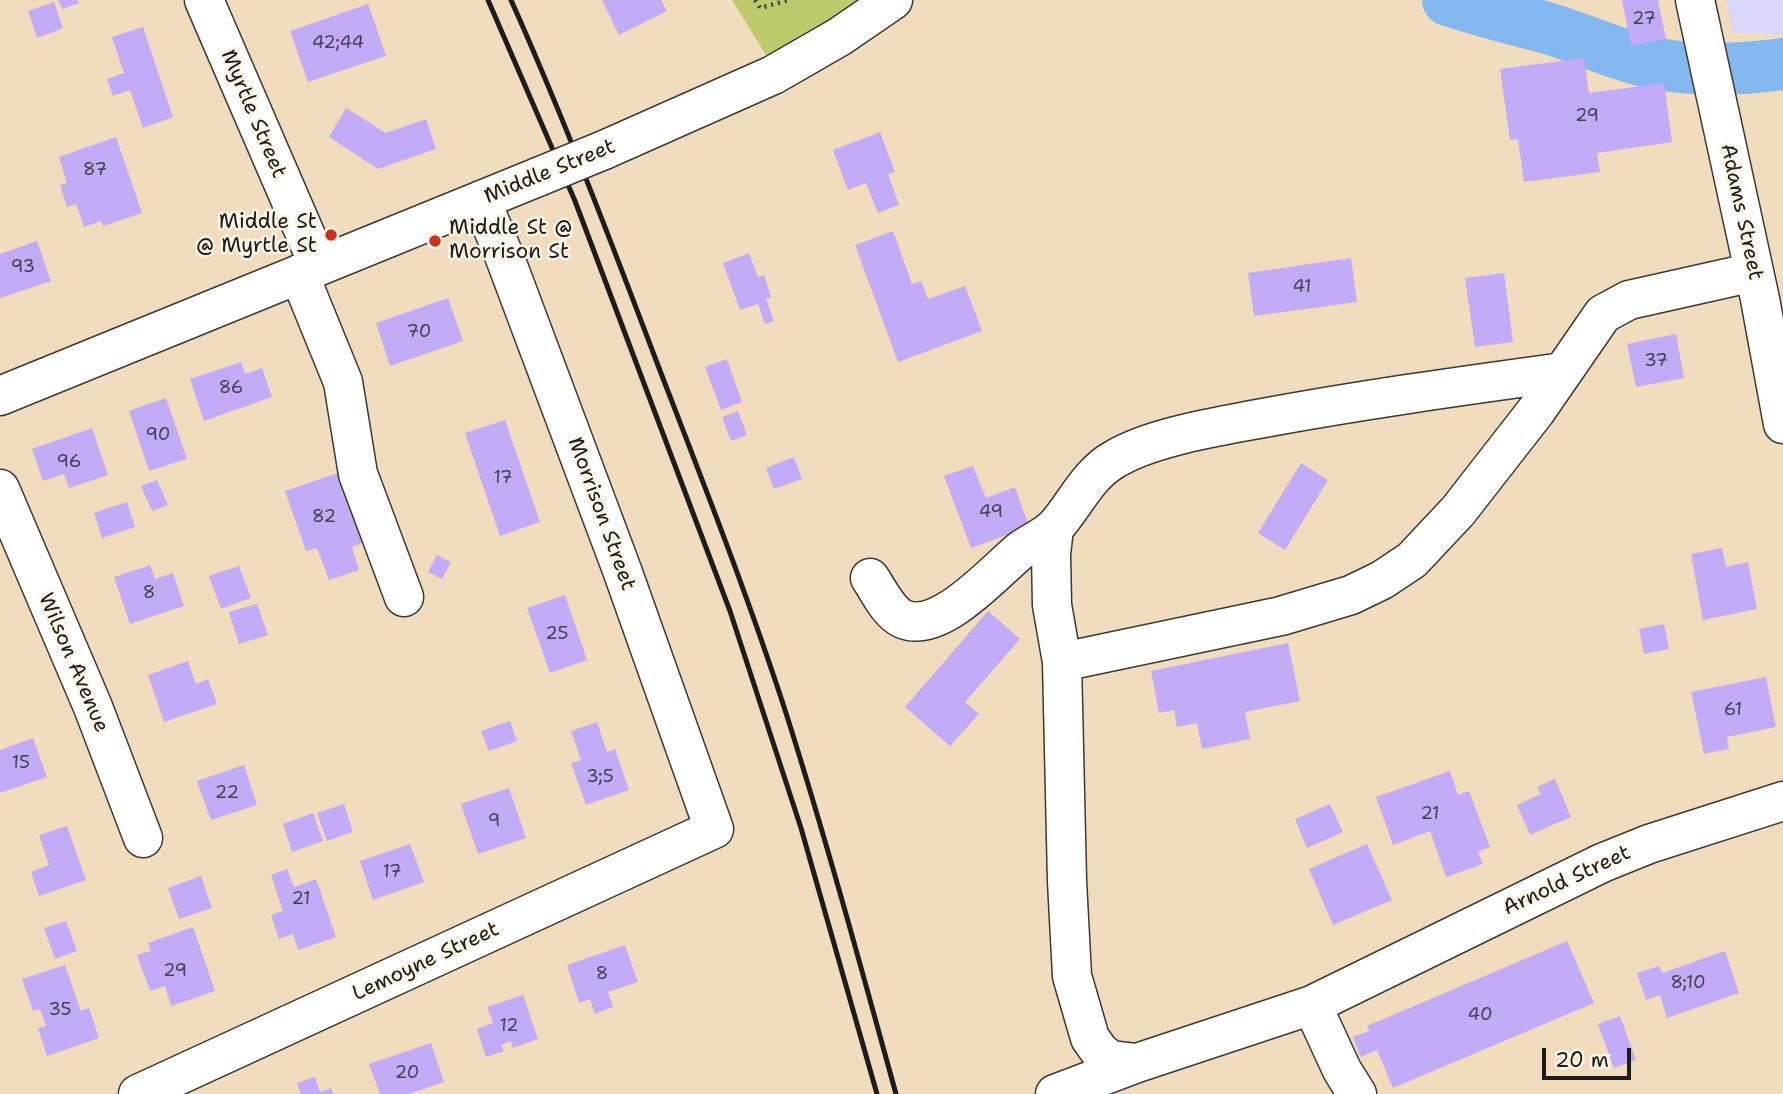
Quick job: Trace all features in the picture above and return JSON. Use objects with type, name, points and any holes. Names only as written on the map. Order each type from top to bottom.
[{"type":"street","name":"Myrtle Street","points":[[204,0],[309,270],[343,382],[358,474],[404,597]]},
{"type":"street","name":"Middle Street","points":[[0,396],[604,150],[774,75],[839,37],[893,0]]},
{"type":"street","name":"Adams Street","points":[[1695,0],[1779,380],[1783,424]]},
{"type":"street","name":"Morrison Street","points":[[481,200],[510,270],[626,580],[714,829]]},
{"type":"street","points":[[1062,662],[1280,616],[1351,595],[1382,580],[1412,560],[1458,511],[1536,411],[1603,314],[1629,300],[1754,272]]},
{"type":"street","points":[[870,578],[893,613],[902,619],[922,622],[935,618],[960,603],[1023,548],[1054,528],[1100,469],[1117,457],[1144,446],[1192,433],[1365,398],[1563,372]]},
{"type":"street","name":"Wilson Avenue","points":[[0,489],[93,707],[143,838]]},
{"type":"street","points":[[1054,528],[1051,554],[1052,605],[1062,662],[1072,976],[1090,1038],[1100,1052],[1111,1060],[1138,1063]]},
{"type":"street","name":"Arnold Street","points":[[1055,1094],[1138,1063],[1312,1005],[1602,863],[1649,844],[1783,801]]},
{"type":"street","name":"Lemoyne Street","points":[[138,1094],[714,829]]},
{"type":"street","points":[[1312,1005],[1342,1070],[1357,1094]]},
{"type":"path","points":[[755,0],[760,8],[789,0]]},
{"type":"shaded area","points":[[1726,0],[1783,0],[1783,35],[1733,33]]},
{"type":"green space","points":[[732,0],[871,0],[777,73]]},
{"type":"building","points":[[58,0],[78,0],[79,3],[62,9]]},
{"type":"building","points":[[602,0],[661,0],[667,11],[619,35]]},
{"type":"building","points":[[1622,0],[1658,0],[1666,39],[1631,46]]},
{"type":"building","points":[[54,2],[63,28],[37,38],[28,11]]},
{"type":"building","points":[[368,4],[386,56],[308,82],[290,31]]},
{"type":"building","points":[[143,27],[173,117],[143,128],[130,90],[113,96],[107,79],[124,73],[112,37]]},
{"type":"building","points":[[1584,58],[1589,93],[1664,83],[1672,142],[1597,153],[1600,172],[1524,182],[1518,139],[1510,140],[1500,69]]},
{"type":"building","points":[[346,108],[386,133],[426,119],[436,149],[378,169],[329,137]]},
{"type":"building","points":[[880,132],[895,172],[888,174],[899,205],[878,213],[866,183],[848,190],[833,150]]},
{"type":"building","points":[[116,137],[142,213],[103,226],[101,221],[84,227],[76,204],[67,207],[60,185],[67,183],[59,157]]},
{"type":"building","points":[[893,231],[912,284],[921,281],[928,299],[965,286],[982,331],[898,362],[855,245]]},
{"type":"building","points":[[37,241],[51,281],[0,298],[0,254]]},
{"type":"building","points":[[749,253],[758,277],[764,275],[771,297],[766,299],[774,321],[765,324],[758,304],[740,310],[723,263]]},
{"type":"building","points":[[1351,258],[1357,302],[1254,316],[1248,273]]},
{"type":"building","points":[[1504,273],[1513,342],[1475,347],[1465,278]]},
{"type":"building","points":[[448,298],[463,341],[390,366],[376,323]]},
{"type":"building","points":[[1676,334],[1684,378],[1636,387],[1627,344]]},
{"type":"building","points":[[727,359],[742,402],[721,410],[705,367]]},
{"type":"building","points":[[241,362],[245,374],[262,368],[272,397],[204,421],[190,379]]},
{"type":"building","points":[[166,398],[187,459],[149,471],[129,411]]},
{"type":"building","points":[[738,411],[747,435],[731,441],[722,417]]},
{"type":"building","points":[[505,420],[540,522],[500,536],[465,433]]},
{"type":"building","points":[[92,428],[108,475],[69,488],[64,474],[43,481],[32,449]]},
{"type":"building","points":[[794,457],[802,479],[774,489],[766,468]]},
{"type":"building","points":[[1301,463],[1328,480],[1285,550],[1258,533]]},
{"type":"building","points":[[973,466],[986,498],[1015,487],[1029,527],[971,548],[944,476]]},
{"type":"building","points":[[338,473],[362,543],[352,547],[359,570],[329,580],[317,548],[306,551],[285,491]]},
{"type":"building","points":[[157,480],[168,505],[152,511],[141,486]]},
{"type":"building","points":[[127,502],[135,527],[102,538],[94,513]]},
{"type":"building","points":[[1722,548],[1726,567],[1748,562],[1757,609],[1703,620],[1691,554]]},
{"type":"building","points":[[437,555],[451,562],[442,579],[428,572]]},
{"type":"building","points":[[150,565],[155,579],[173,573],[184,606],[130,624],[114,577]]},
{"type":"building","points":[[239,566],[251,598],[221,609],[209,576]]},
{"type":"building","points":[[565,595],[587,660],[550,673],[527,608]]},
{"type":"building","points":[[257,604],[268,635],[239,644],[229,612]]},
{"type":"building","points":[[988,611],[1020,639],[965,702],[979,714],[950,746],[905,707]]},
{"type":"building","points":[[1664,624],[1669,649],[1644,654],[1639,629]]},
{"type":"building","points":[[1288,643],[1300,701],[1245,712],[1250,739],[1202,749],[1197,723],[1177,727],[1174,710],[1159,713],[1151,671]]},
{"type":"building","points":[[188,661],[196,684],[208,679],[217,704],[164,722],[148,675]]},
{"type":"building","points":[[1766,677],[1776,727],[1727,737],[1729,749],[1704,754],[1691,692]]},
{"type":"building","points":[[510,721],[517,741],[489,751],[481,731]]},
{"type":"building","points":[[597,722],[607,752],[615,749],[629,790],[586,805],[571,763],[581,760],[571,731]]},
{"type":"building","points":[[33,738],[47,777],[0,793],[0,750]]},
{"type":"building","points":[[244,765],[257,805],[211,820],[197,781]]},
{"type":"building","points":[[1450,771],[1458,795],[1469,791],[1490,847],[1478,852],[1483,864],[1446,877],[1430,831],[1393,845],[1376,797]]},
{"type":"building","points":[[1555,779],[1571,817],[1530,835],[1517,805],[1541,794],[1537,787]]},
{"type":"building","points":[[509,788],[526,838],[478,854],[461,804]]},
{"type":"building","points":[[344,804],[353,832],[327,841],[317,813]]},
{"type":"building","points":[[1330,804],[1343,832],[1307,848],[1295,819]]},
{"type":"building","points":[[313,813],[323,841],[292,852],[283,824]]},
{"type":"building","points":[[67,826],[86,880],[39,896],[31,872],[49,865],[39,835]]},
{"type":"building","points":[[410,844],[424,882],[373,900],[360,861]]},
{"type":"building","points":[[1367,844],[1392,900],[1333,925],[1309,869]]},
{"type":"building","points":[[287,869],[294,887],[316,879],[336,937],[298,950],[293,934],[279,939],[271,915],[283,911],[271,875]]},
{"type":"building","points":[[201,876],[212,908],[179,919],[168,888]]},
{"type":"building","points":[[66,921],[77,951],[55,959],[44,928]]},
{"type":"building","points":[[193,927],[215,991],[171,1006],[165,986],[150,991],[137,955],[151,951],[148,943]]},
{"type":"building","points":[[1567,941],[1594,1003],[1393,1088],[1377,1050],[1361,1057],[1353,1037],[1369,1031],[1367,1026]]},
{"type":"building","points":[[625,945],[638,982],[608,992],[613,1007],[595,1014],[590,999],[579,1003],[567,965]]},
{"type":"building","points":[[1725,951],[1739,993],[1667,1018],[1660,995],[1646,1000],[1637,973],[1659,966],[1662,973]]},
{"type":"building","points":[[65,965],[81,1011],[89,1008],[99,1038],[47,1056],[38,1028],[46,1026],[40,1009],[33,1011],[22,979]]},
{"type":"building","points":[[523,995],[538,1039],[513,1048],[511,1041],[501,1045],[504,1051],[486,1057],[477,1029],[493,1023],[487,1007]]},
{"type":"building","points":[[1620,1016],[1636,1060],[1614,1068],[1598,1024]]},
{"type":"building","points":[[431,1043],[444,1082],[409,1094],[380,1094],[369,1064]]},
{"type":"building","points":[[315,1077],[320,1092],[331,1088],[333,1094],[301,1094],[297,1083]]},
{"type":"waterway","points":[[1448,0],[1547,28],[1636,59],[1666,65],[1716,69],[1783,64]]},
{"type":"railway","points":[[488,0],[575,201],[730,611],[801,828],[877,1094]]},
{"type":"railway","points":[[511,0],[606,229],[756,626],[815,808],[896,1094]]},
{"type":"place","name":"Middle St @ Myrtle St","points":[[331,235]]},
{"type":"place","name":"Middle St @ Morrison St","points":[[435,241]]}]
